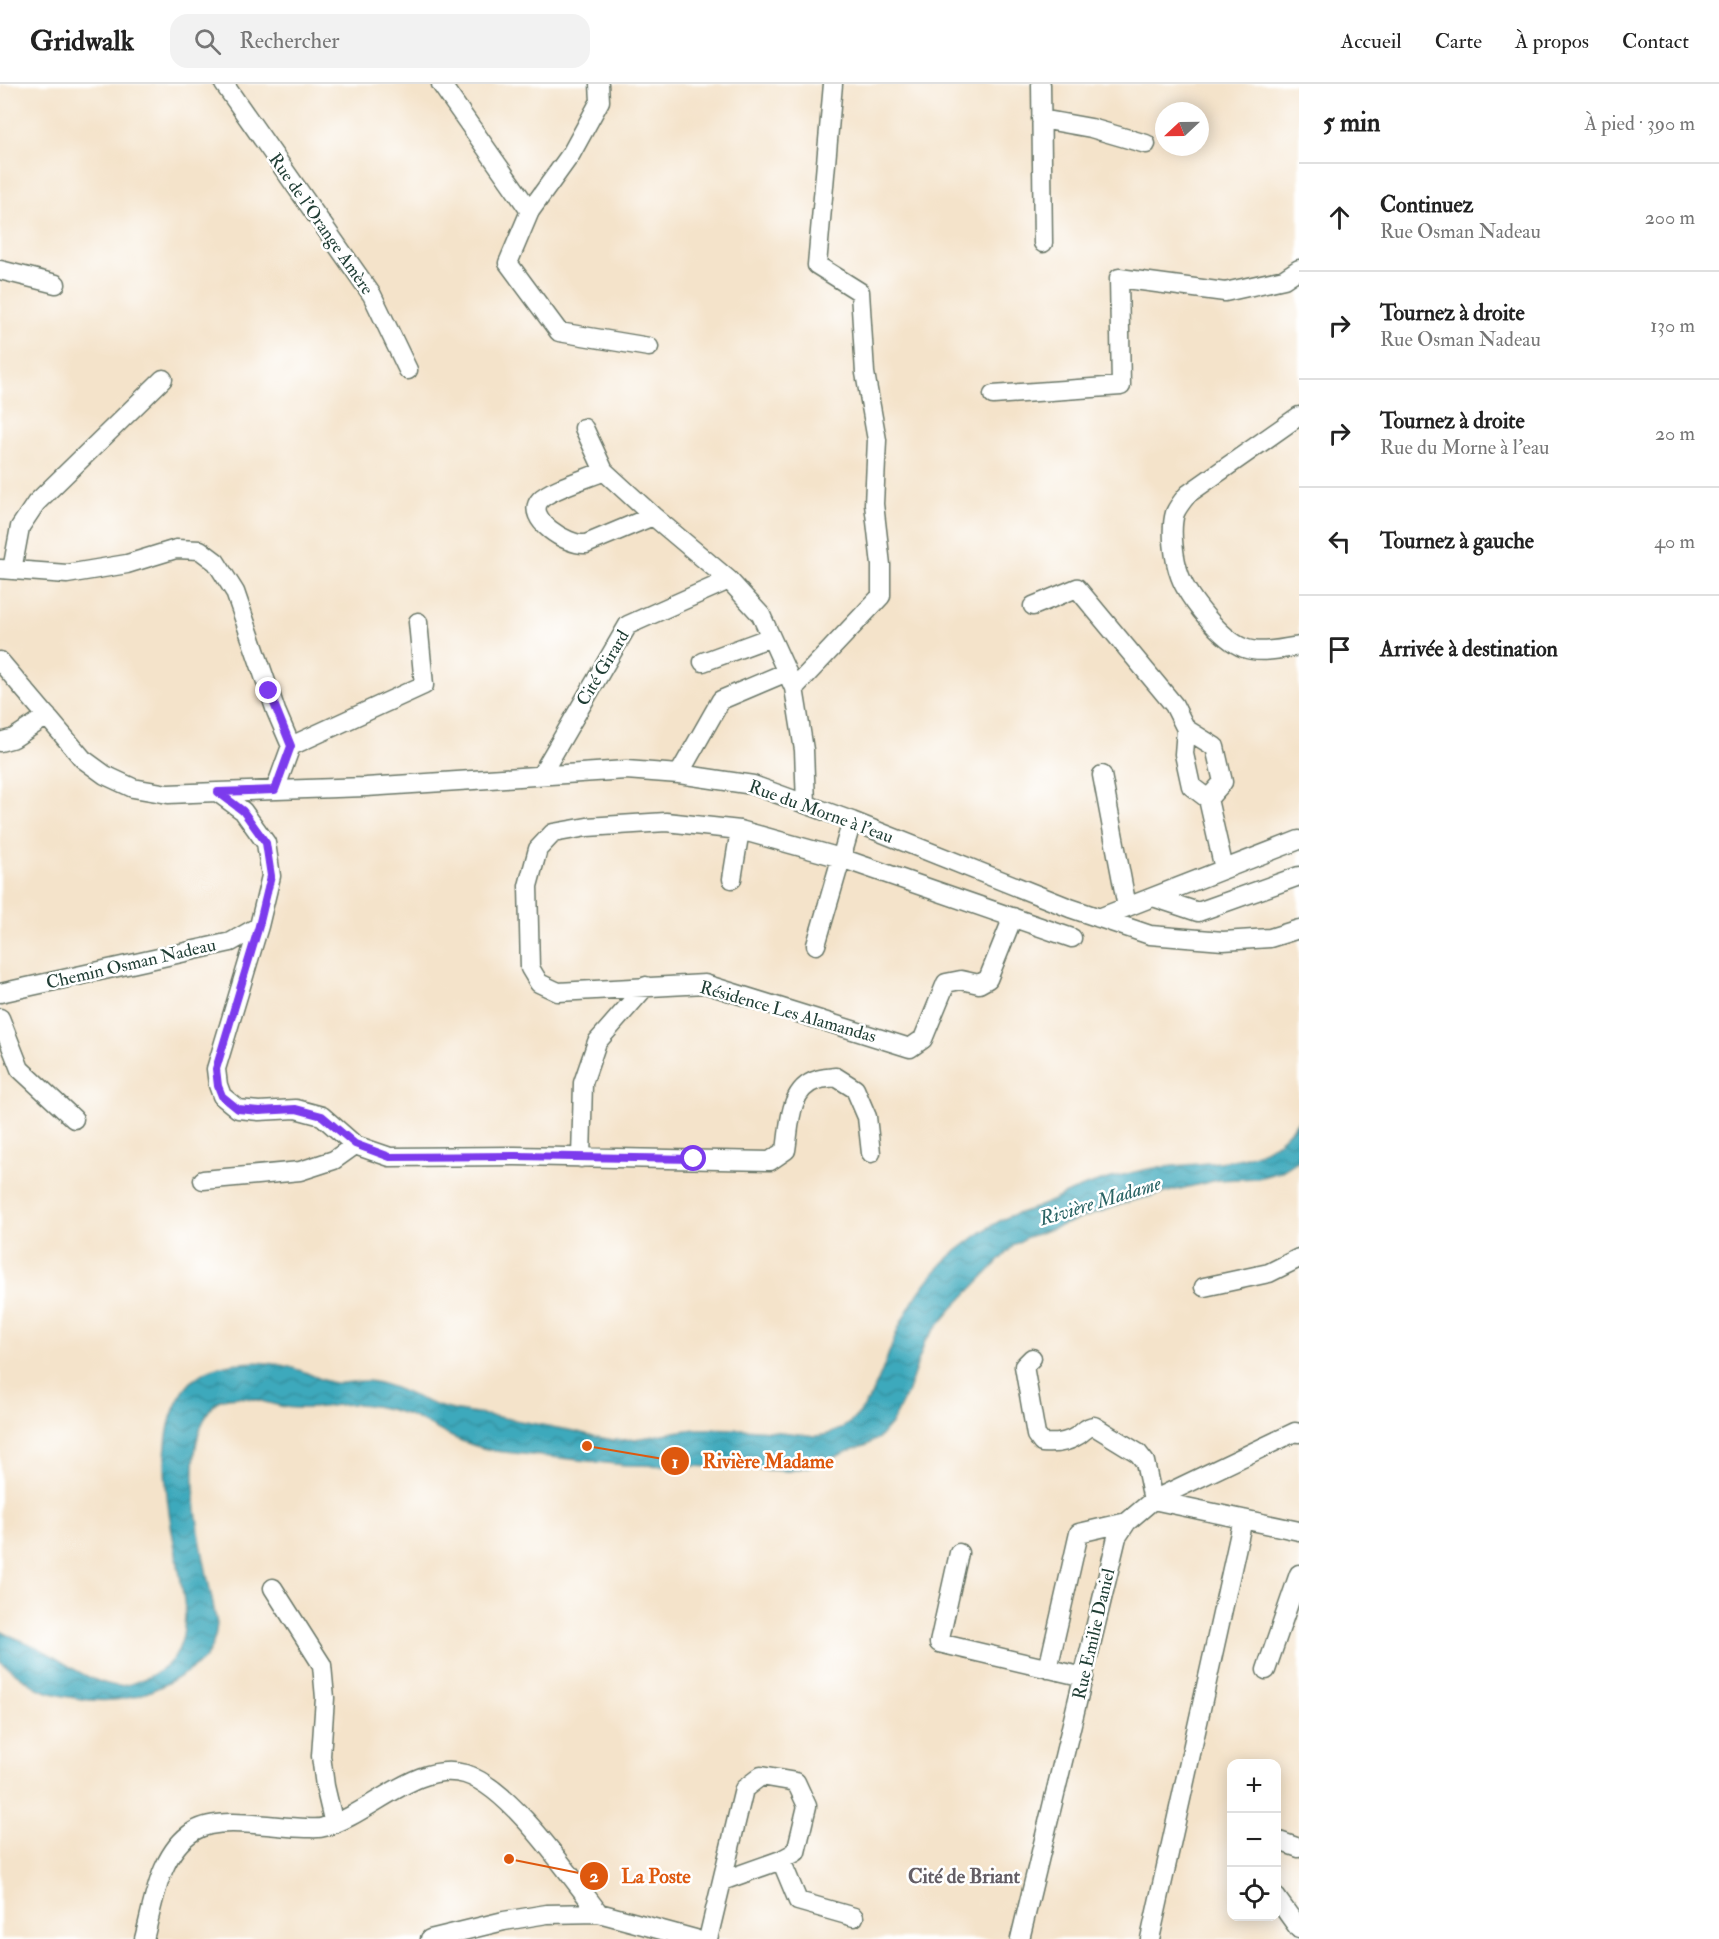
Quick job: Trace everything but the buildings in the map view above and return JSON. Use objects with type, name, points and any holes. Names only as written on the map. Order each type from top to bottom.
[{"type":"street","name":"Rue de l'Orange Amère","points":[[224,84],[372,295],[408,370]]},
{"type":"street","points":[[441,84],[530,211]]},
{"type":"street","points":[[599,84],[600,101],[571,154],[530,211],[508,263],[559,332],[649,347]]},
{"type":"street","points":[[679,774],[721,700],[791,680],[881,596],[881,565],[874,504],[877,440],[865,373],[860,292],[817,265],[833,84]]},
{"type":"street","points":[[1041,84],[1043,243]]},
{"type":"street","points":[[1041,119],[1091,128],[1146,144]]},
{"type":"street","points":[[993,395],[1121,386],[1119,278],[1225,292],[1284,279],[1299,268]]},
{"type":"street","points":[[0,270],[56,284]]},
{"type":"street","points":[[163,379],[36,503],[20,527],[6,569],[67,573],[127,564],[176,549],[200,550],[216,562],[235,592],[276,711],[291,746],[275,790]]},
{"type":"street","points":[[1299,416],[1188,494],[1175,512],[1172,538],[1180,577],[1206,616],[1223,634],[1244,648],[1273,650],[1299,646]]},
{"type":"street","points":[[584,428],[604,471],[729,580],[761,615],[791,680],[804,750],[806,804]]},
{"type":"street","points":[[604,471],[553,492],[538,502],[537,513],[553,532],[567,541],[586,544],[653,516]]},
{"type":"street","name":"Cité Girard","points":[[541,775],[628,625],[729,580]]},
{"type":"street","points":[[1033,606],[1077,588],[1174,705],[1186,729],[1184,754],[1191,786],[1208,799],[1224,869]]},
{"type":"street","points":[[291,746],[424,686],[418,622]]},
{"type":"street","points":[[703,662],[771,637]]},
{"type":"street","name":"Rue du Morne à l'eau","points":[[0,660],[83,759],[105,775],[133,788],[168,794],[366,788],[626,770],[679,774],[753,785],[852,821],[1099,918],[1150,935],[1223,941],[1270,938],[1299,929]]},
{"type":"street","points":[[0,742],[14,738],[46,716]]},
{"type":"street","points":[[1186,729],[1215,747],[1223,782],[1208,799]]},
{"type":"street","points":[[1102,775],[1127,907]]},
{"type":"street","points":[[218,792],[243,811],[266,843],[271,876],[259,926],[216,1069],[222,1096],[238,1109],[259,1111],[296,1109],[322,1116],[355,1144],[390,1157],[515,1156],[770,1161],[786,1150],[794,1102],[804,1087],[815,1080],[836,1077],[855,1089],[867,1118],[871,1153]]},
{"type":"street","points":[[816,945],[852,821]]},
{"type":"street","name":"Résidence Les Alamandas","points":[[1012,917],[988,980],[979,984],[961,980],[946,983],[923,1039],[910,1048],[705,984],[558,993],[539,983],[530,968],[528,886],[538,849],[553,833],[587,827],[666,822],[740,830],[841,858],[1012,917],[1072,938]]},
{"type":"street","points":[[732,879],[740,830]]},
{"type":"street","points":[[1099,918],[1299,840]]},
{"type":"street","points":[[1153,897],[1198,912],[1299,876]]},
{"type":"street","name":"Chemin Osman Nadeau","points":[[0,993],[231,942],[259,926]]},
{"type":"street","points":[[580,1158],[583,1083],[597,1042],[646,986]]},
{"type":"street","points":[[0,1018],[20,1069],[74,1119]]},
{"type":"street","points":[[203,1180],[300,1171],[334,1160],[355,1144]]},
{"type":"street","points":[[1204,1287],[1269,1273],[1299,1258]]},
{"type":"street","points":[[1032,1358],[1024,1366],[1036,1435],[1042,1443],[1053,1444],[1077,1437],[1087,1427],[1094,1426],[1138,1453],[1145,1462],[1153,1500],[1299,1531]]},
{"type":"street","name":"Rue Emilie Daniel","points":[[1020,1939],[1117,1537],[1127,1522],[1153,1500],[1295,1432],[1299,1433]]},
{"type":"street","points":[[1150,1939],[1243,1519]]},
{"type":"street","points":[[1048,1669],[1079,1533],[1127,1522]]},
{"type":"street","points":[[960,1553],[939,1643],[1084,1677]]},
{"type":"street","points":[[1266,1670],[1299,1574]]},
{"type":"street","points":[[273,1588],[322,1665],[325,1698],[321,1756],[334,1824]]},
{"type":"street","points":[[144,1939],[167,1861],[183,1839],[196,1830],[213,1823],[322,1828],[345,1820],[410,1782],[444,1771],[464,1774],[480,1780],[505,1800],[543,1839],[599,1913]]},
{"type":"street","points":[[708,1939],[744,1789],[761,1776],[796,1782],[807,1806],[796,1852],[781,1860],[722,1881]]},
{"type":"street","points":[[1281,1842],[1299,1848]]},
{"type":"street","points":[[781,1860],[798,1901],[854,1917]]},
{"type":"street","points":[[1281,1905],[1299,1929]]},
{"type":"street","points":[[430,1939],[504,1921],[547,1914],[599,1913],[695,1939]]},
{"type":"street","points":[[625,1920],[627,1939]]},
{"type":"water","points":[[1299,1120],[1299,1160],[1280,1172],[1258,1178],[1217,1180],[1131,1201],[1025,1238],[1015,1244],[952,1309],[925,1341],[907,1394],[892,1423],[879,1438],[865,1446],[816,1465],[789,1471],[625,1465],[495,1451],[457,1439],[409,1415],[390,1409],[353,1404],[316,1408],[285,1407],[241,1397],[220,1400],[205,1418],[197,1439],[194,1464],[197,1520],[217,1624],[213,1644],[205,1658],[193,1669],[149,1692],[124,1699],[98,1701],[45,1691],[28,1682],[0,1661],[0,1631],[37,1647],[93,1679],[120,1686],[155,1674],[164,1668],[177,1653],[183,1634],[185,1610],[167,1492],[165,1461],[168,1431],[176,1405],[191,1382],[214,1368],[228,1364],[275,1364],[332,1382],[378,1383],[451,1410],[569,1430],[612,1440],[714,1429],[758,1430],[816,1436],[835,1432],[862,1410],[879,1378],[899,1327],[911,1304],[935,1271],[954,1253],[986,1229],[1010,1216],[1108,1179],[1155,1168],[1226,1161],[1259,1153],[1280,1140]]},
{"type":"place","name":"Rivière Madame","points":[[587,1446]]},
{"type":"place","name":"La Poste","points":[[509,1859]]},
{"type":"district","name":"Cité de Briant","points":[[964,1876]]},
{"type":"route","points":[[269,691],[291,746],[275,790],[218,792],[243,811],[266,843],[271,876],[259,926],[216,1069],[222,1096],[238,1109],[259,1111],[296,1109],[322,1116],[355,1144],[390,1157],[515,1156],[694,1159]]}]
